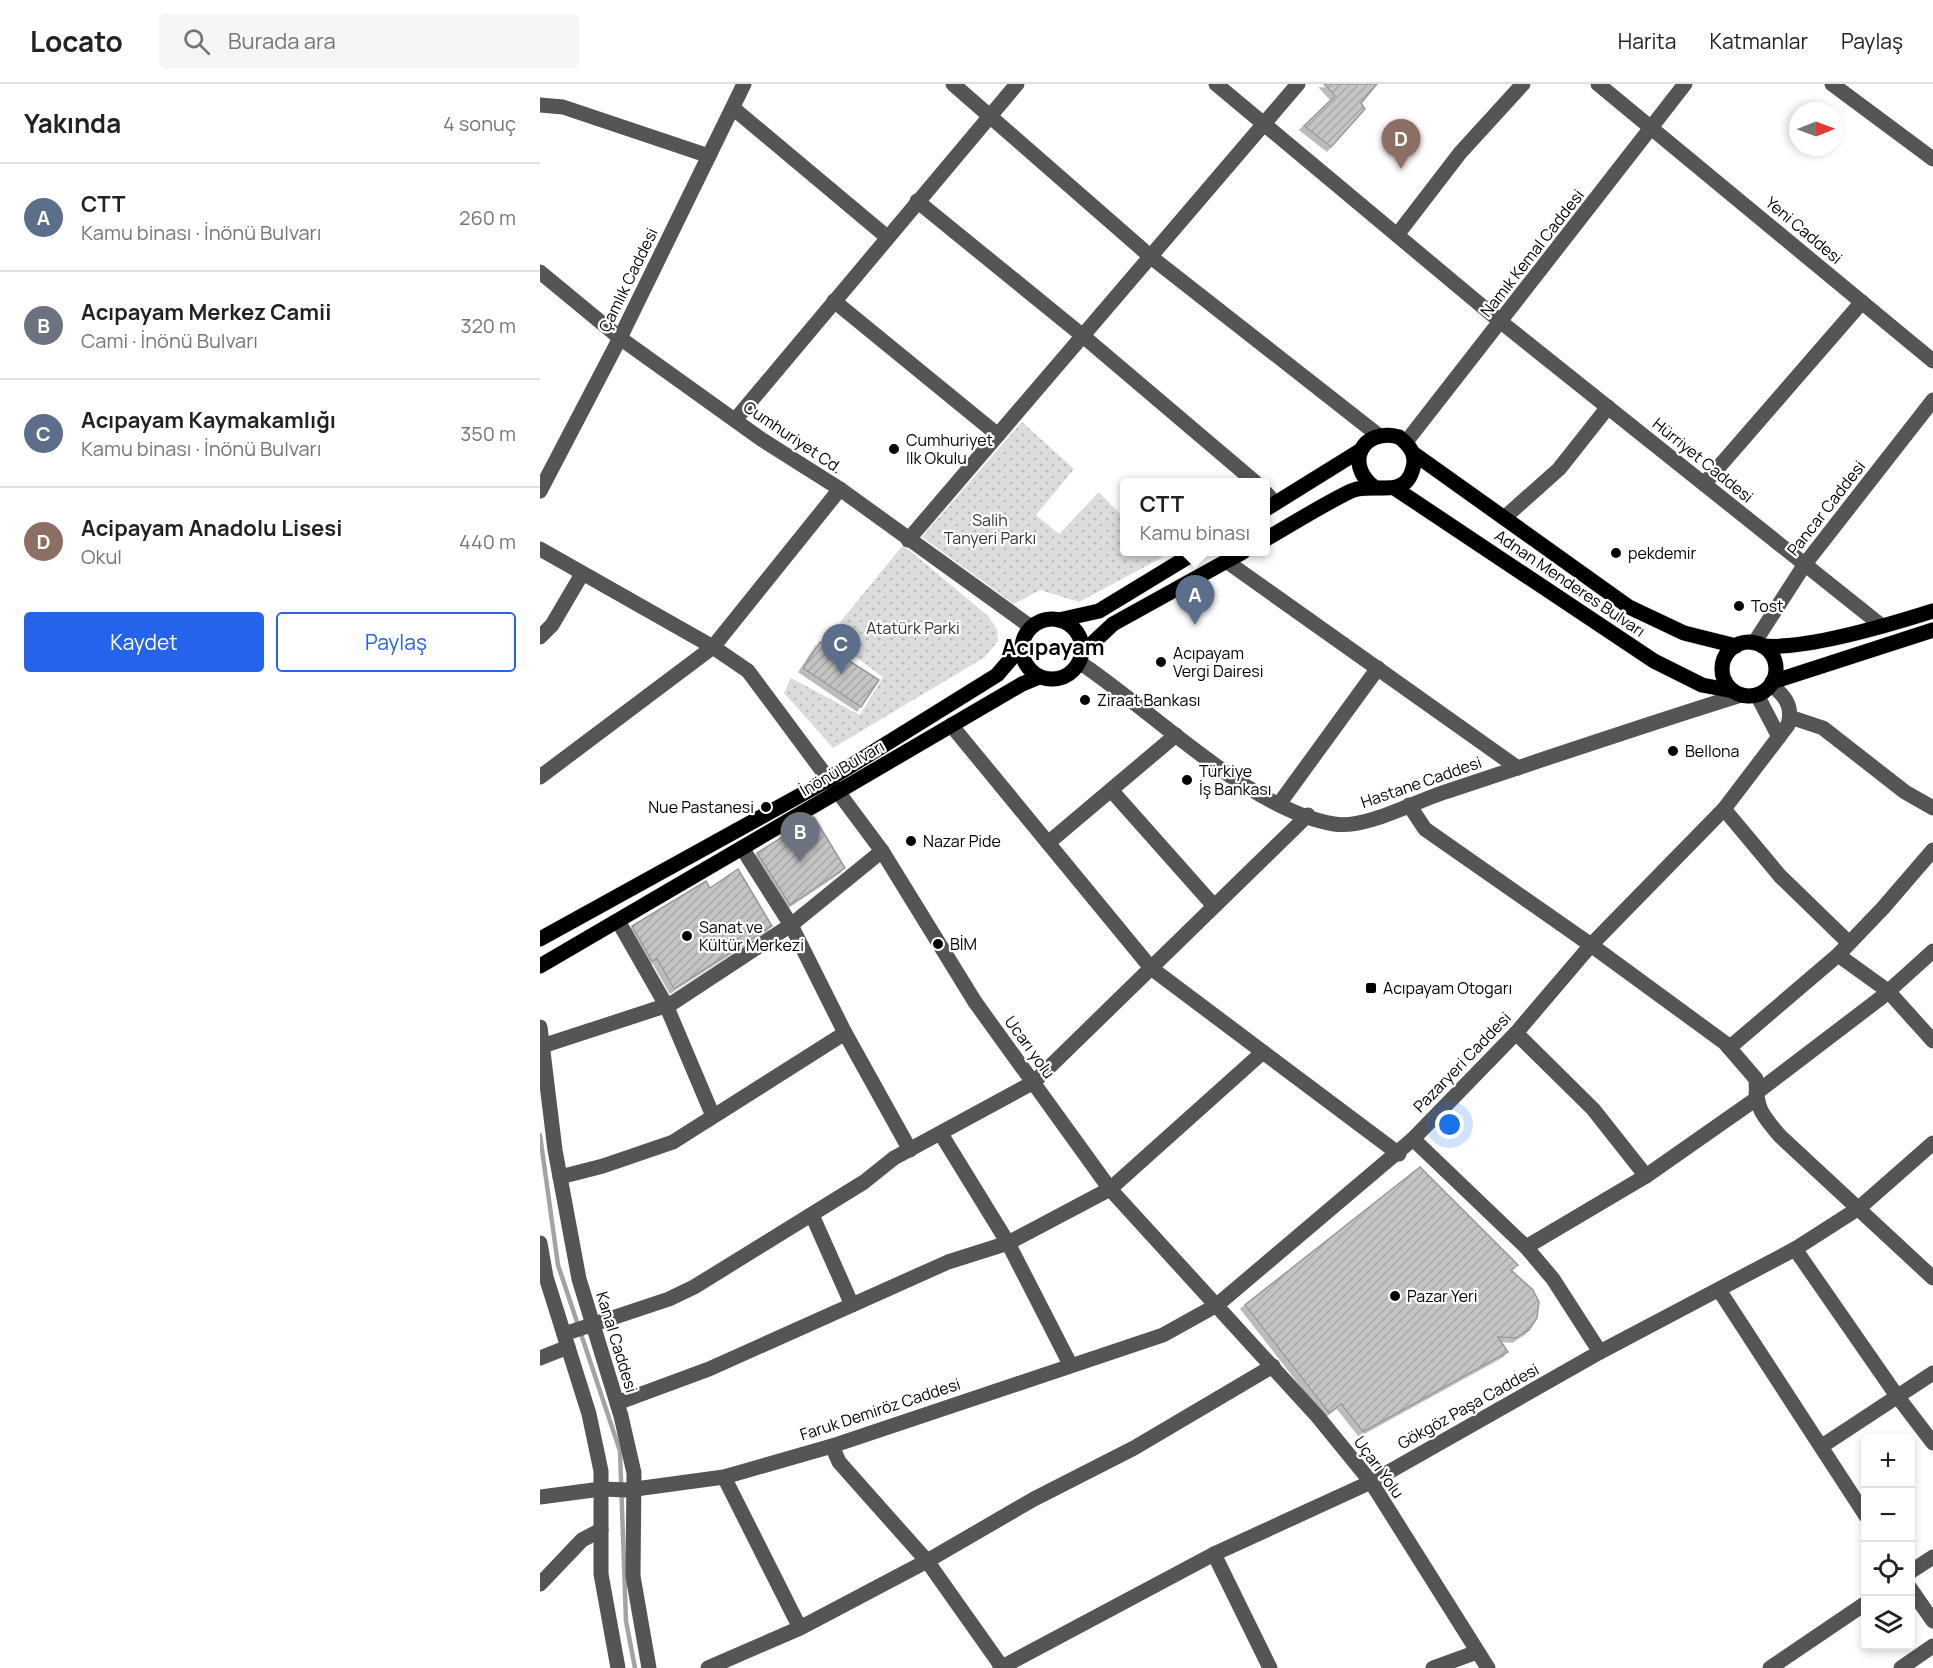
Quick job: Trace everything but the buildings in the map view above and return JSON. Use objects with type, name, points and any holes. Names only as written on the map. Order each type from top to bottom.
[{"type":"main road","points":[[1389,434],[1409,448],[1414,464],[1412,475],[1396,489],[1385,490],[1365,481],[1358,460],[1361,450],[1368,441],[1378,435],[1389,434]]},
{"type":"main road","name":"Adnan Menderes Bulvarı","points":[[1409,448],[1629,607],[1684,633],[1736,646]]},
{"type":"main road","points":[[1270,501],[1361,450]]},
{"type":"main road","points":[[1270,537],[1353,490],[1374,487]]},
{"type":"main road","name":"Adnan Menderes Bulvarı","points":[[1396,489],[1654,661],[1702,685],[1737,693]]},
{"type":"main road","points":[[1189,556],[1099,611],[1059,620],[1049,619],[1030,627],[1022,646],[1026,664],[1039,676],[1057,679],[1073,670],[1080,658],[1113,624],[1235,556]]},
{"type":"main road","points":[[1933,611],[1882,626],[1779,647],[1758,644],[1736,646],[1724,660],[1722,669],[1727,685],[1737,693],[1757,695],[1772,683],[1933,630]]},
{"type":"main road","points":[[1059,620],[1074,629],[1082,645],[1080,658]]},
{"type":"main road","points":[[1758,644],[1774,660],[1776,669],[1772,683]]},
{"type":"main road","name":"İnönü Bulvarı","points":[[540,966],[742,848],[997,675],[1022,646]]},
{"type":"main road","name":"İnönü Bulvarı","points":[[540,939],[951,725],[1039,676]]},
{"type":"street","name":"Çamlık Caddesi","points":[[540,491],[620,338],[744,84]]},
{"type":"street","points":[[953,84],[1151,256],[1378,435]]},
{"type":"street","points":[[735,420],[1017,84]]},
{"type":"street","name":"Hürriyet Caddesi","points":[[1216,84],[1501,322],[1882,626]]},
{"type":"street","points":[[908,540],[1298,84]]},
{"type":"street","points":[[1397,235],[1460,153],[1523,84]]},
{"type":"street","name":"Yeni Caddesi","points":[[1598,84],[1933,361]]},
{"type":"street","name":"Namık Kemal Caddesi","points":[[1409,448],[1501,322],[1685,84]]},
{"type":"street","points":[[1832,84],[1850,90],[1933,159]]},
{"type":"street","points":[[540,105],[563,107],[709,156]]},
{"type":"street","points":[[733,108],[887,237]]},
{"type":"street","points":[[917,201],[1083,336],[1249,478]]},
{"type":"street","name":"Cumhuriyet Cd.","points":[[543,278],[620,338],[735,420],[840,489],[1030,627]]},
{"type":"street","points":[[834,301],[998,435]]},
{"type":"street","points":[[1704,484],[1862,302]]},
{"type":"street","name":"Pancar Caddesi","points":[[1758,644],[1805,564],[1933,400]]},
{"type":"street","points":[[1504,518],[1559,469],[1608,407]]},
{"type":"street","points":[[540,777],[713,647],[840,489]]},
{"type":"street","name":"Ucarı yolu","points":[[540,549],[713,647],[748,671],[882,851],[975,1002],[1110,1189],[1217,1305]]},
{"type":"street","points":[[1226,561],[1518,768]]},
{"type":"street","points":[[540,637],[552,625],[582,574]]},
{"type":"street","name":"Hastane Caddesi","points":[[1080,658],[1176,735],[1226,771],[1279,804],[1334,824],[1355,825],[1737,693]]},
{"type":"street","points":[[1279,804],[1377,668]]},
{"type":"street","points":[[1772,683],[1787,701],[1790,717],[1823,728],[1905,792],[1933,808]]},
{"type":"street","points":[[1757,695],[1779,737]]},
{"type":"street","name":"Pazaryeri Caddesi","points":[[1217,1305],[1399,1154],[1516,1033],[1591,945],[1724,809],[1779,737],[1790,717]]},
{"type":"street","points":[[951,725],[1151,968],[1399,1154]]},
{"type":"street","points":[[1048,843],[1176,735]]},
{"type":"street","points":[[1111,790],[1215,906]]},
{"type":"street","points":[[1409,805],[1425,829],[1591,945],[1729,1048],[1755,1078],[1760,1114],[1780,1136],[1933,1278]]},
{"type":"street","points":[[1724,809],[1780,876],[1849,943]]},
{"type":"street","points":[[540,1358],[567,1337],[590,1324],[669,1299],[694,1287],[812,1215],[910,1150],[1034,1082],[1308,815]]},
{"type":"street","points":[[742,848],[791,925],[845,1033],[910,1150]]},
{"type":"street","points":[[1729,1048],[1838,955],[1933,850]]},
{"type":"street","points":[[542,1046],[666,1005],[791,925],[882,851]]},
{"type":"street","points":[[618,921],[666,1005],[713,1116]]},
{"type":"street","points":[[1526,1248],[1646,1176],[1756,1096],[1888,991],[1933,951]]},
{"type":"street","points":[[1838,955],[1888,991],[1933,1041]]},
{"type":"street","name":"Kanal Caddesi","points":[[540,1027],[560,1177],[579,1279],[590,1324],[617,1403],[634,1473],[631,1490],[633,1576],[649,1668]]},
{"type":"street","points":[[560,1177],[603,1166],[673,1142],[845,1033]]},
{"type":"street","points":[[1516,1033],[1593,1109],[1646,1176]]},
{"type":"street","points":[[617,1403],[709,1369],[948,1262],[1008,1243],[1110,1189],[1263,1052]]},
{"type":"street","points":[[941,1134],[1008,1243],[1070,1364]]},
{"type":"street","points":[[1413,1139],[1526,1248],[1553,1279],[1600,1352]]},
{"type":"street","name":"Gökgöz Paşa Caddesi","points":[[1009,1666],[1214,1554],[1371,1482],[1600,1352],[1795,1249],[1859,1208],[1933,1143]]},
{"type":"street","points":[[812,1215],[852,1305]]},
{"type":"street","points":[[540,1243],[546,1277],[567,1337],[589,1414],[605,1489],[601,1530],[601,1574],[618,1668]]},
{"type":"street","points":[[1795,1249],[1897,1396],[1933,1443]]},
{"type":"street","points":[[1719,1290],[1861,1508]]},
{"type":"street","name":"Faruk Demiröz Caddesi","points":[[540,1497],[605,1489],[631,1490],[724,1477],[832,1446],[1070,1364],[1163,1335],[1217,1305]]},
{"type":"street","name":"Uçarı Yolu","points":[[1217,1305],[1273,1366],[1371,1482],[1488,1668]]},
{"type":"street","points":[[708,1668],[800,1628],[927,1561],[1034,1500],[1134,1448],[1273,1366]]},
{"type":"street","points":[[1822,1446],[1933,1373]]},
{"type":"street","points":[[832,1446],[838,1462],[927,1561],[1009,1666]]},
{"type":"street","points":[[724,1477],[800,1628]]},
{"type":"street","points":[[540,1584],[582,1540],[601,1530]]},
{"type":"street","points":[[1214,1554],[1269,1668]]},
{"type":"street","points":[[1915,1569],[1933,1557]]},
{"type":"street","points":[[1915,1594],[1933,1621]]},
{"type":"street","points":[[1770,1668],[1861,1606]]},
{"type":"street","points":[[1901,1668],[1933,1646]]},
{"type":"street","points":[[1433,1668],[1477,1652]]},
{"type":"green space","name":"Salih Tanyeri Parkı","points":[[1022,422],[1074,469],[1036,515],[1059,534],[1099,492],[1120,514],[1120,556],[1163,557],[1079,602],[1040,590],[1014,604],[922,537]]},
{"type":"green space","name":"Atatürk Parki","points":[[903,545],[988,616],[997,629],[998,641],[985,657],[833,748],[784,693],[791,678],[860,715],[883,677],[828,637]]},
{"type":"waterway","points":[[540,1135],[558,1265],[620,1451],[626,1621],[635,1668]]},
{"type":"place","name":"Acipayam Anadolu Lisesi","points":[[1401,169]]},
{"type":"place","name":"Cumhuriyet Ilk Okulu","points":[[894,449]]},
{"type":"place","name":"pekdemir","points":[[1616,553]]},
{"type":"place","name":"Tost","points":[[1739,606]]},
{"type":"place","name":"CTT","points":[[1195,625]]},
{"type":"place","name":"Acıpayam Vergi Dairesi","points":[[1161,662]]},
{"type":"place","name":"Acıpayam Kaymakamlığı","points":[[841,674]]},
{"type":"place","name":"Ziraat Bankası","points":[[1085,700]]},
{"type":"place","name":"Bellona","points":[[1673,751]]},
{"type":"place","name":"Türkiye İş Bankası","points":[[1187,780]]},
{"type":"place","name":"Nue Pastanesi","points":[[766,807]]},
{"type":"place","name":"Nazar Pide","points":[[911,841]]},
{"type":"place","name":"Acıpayam Merkez Camii","points":[[800,862]]},
{"type":"place","name":"Sanat ve Kültür Merkezi","points":[[687,936]]},
{"type":"place","name":"BİM","points":[[938,944]]},
{"type":"place","name":"Acıpayam Otogarı","points":[[1371,988]]},
{"type":"place","name":"Pazar Yeri","points":[[1395,1296]]},
{"type":"district","name":"Acıpayam","points":[[1053,647]]}]
